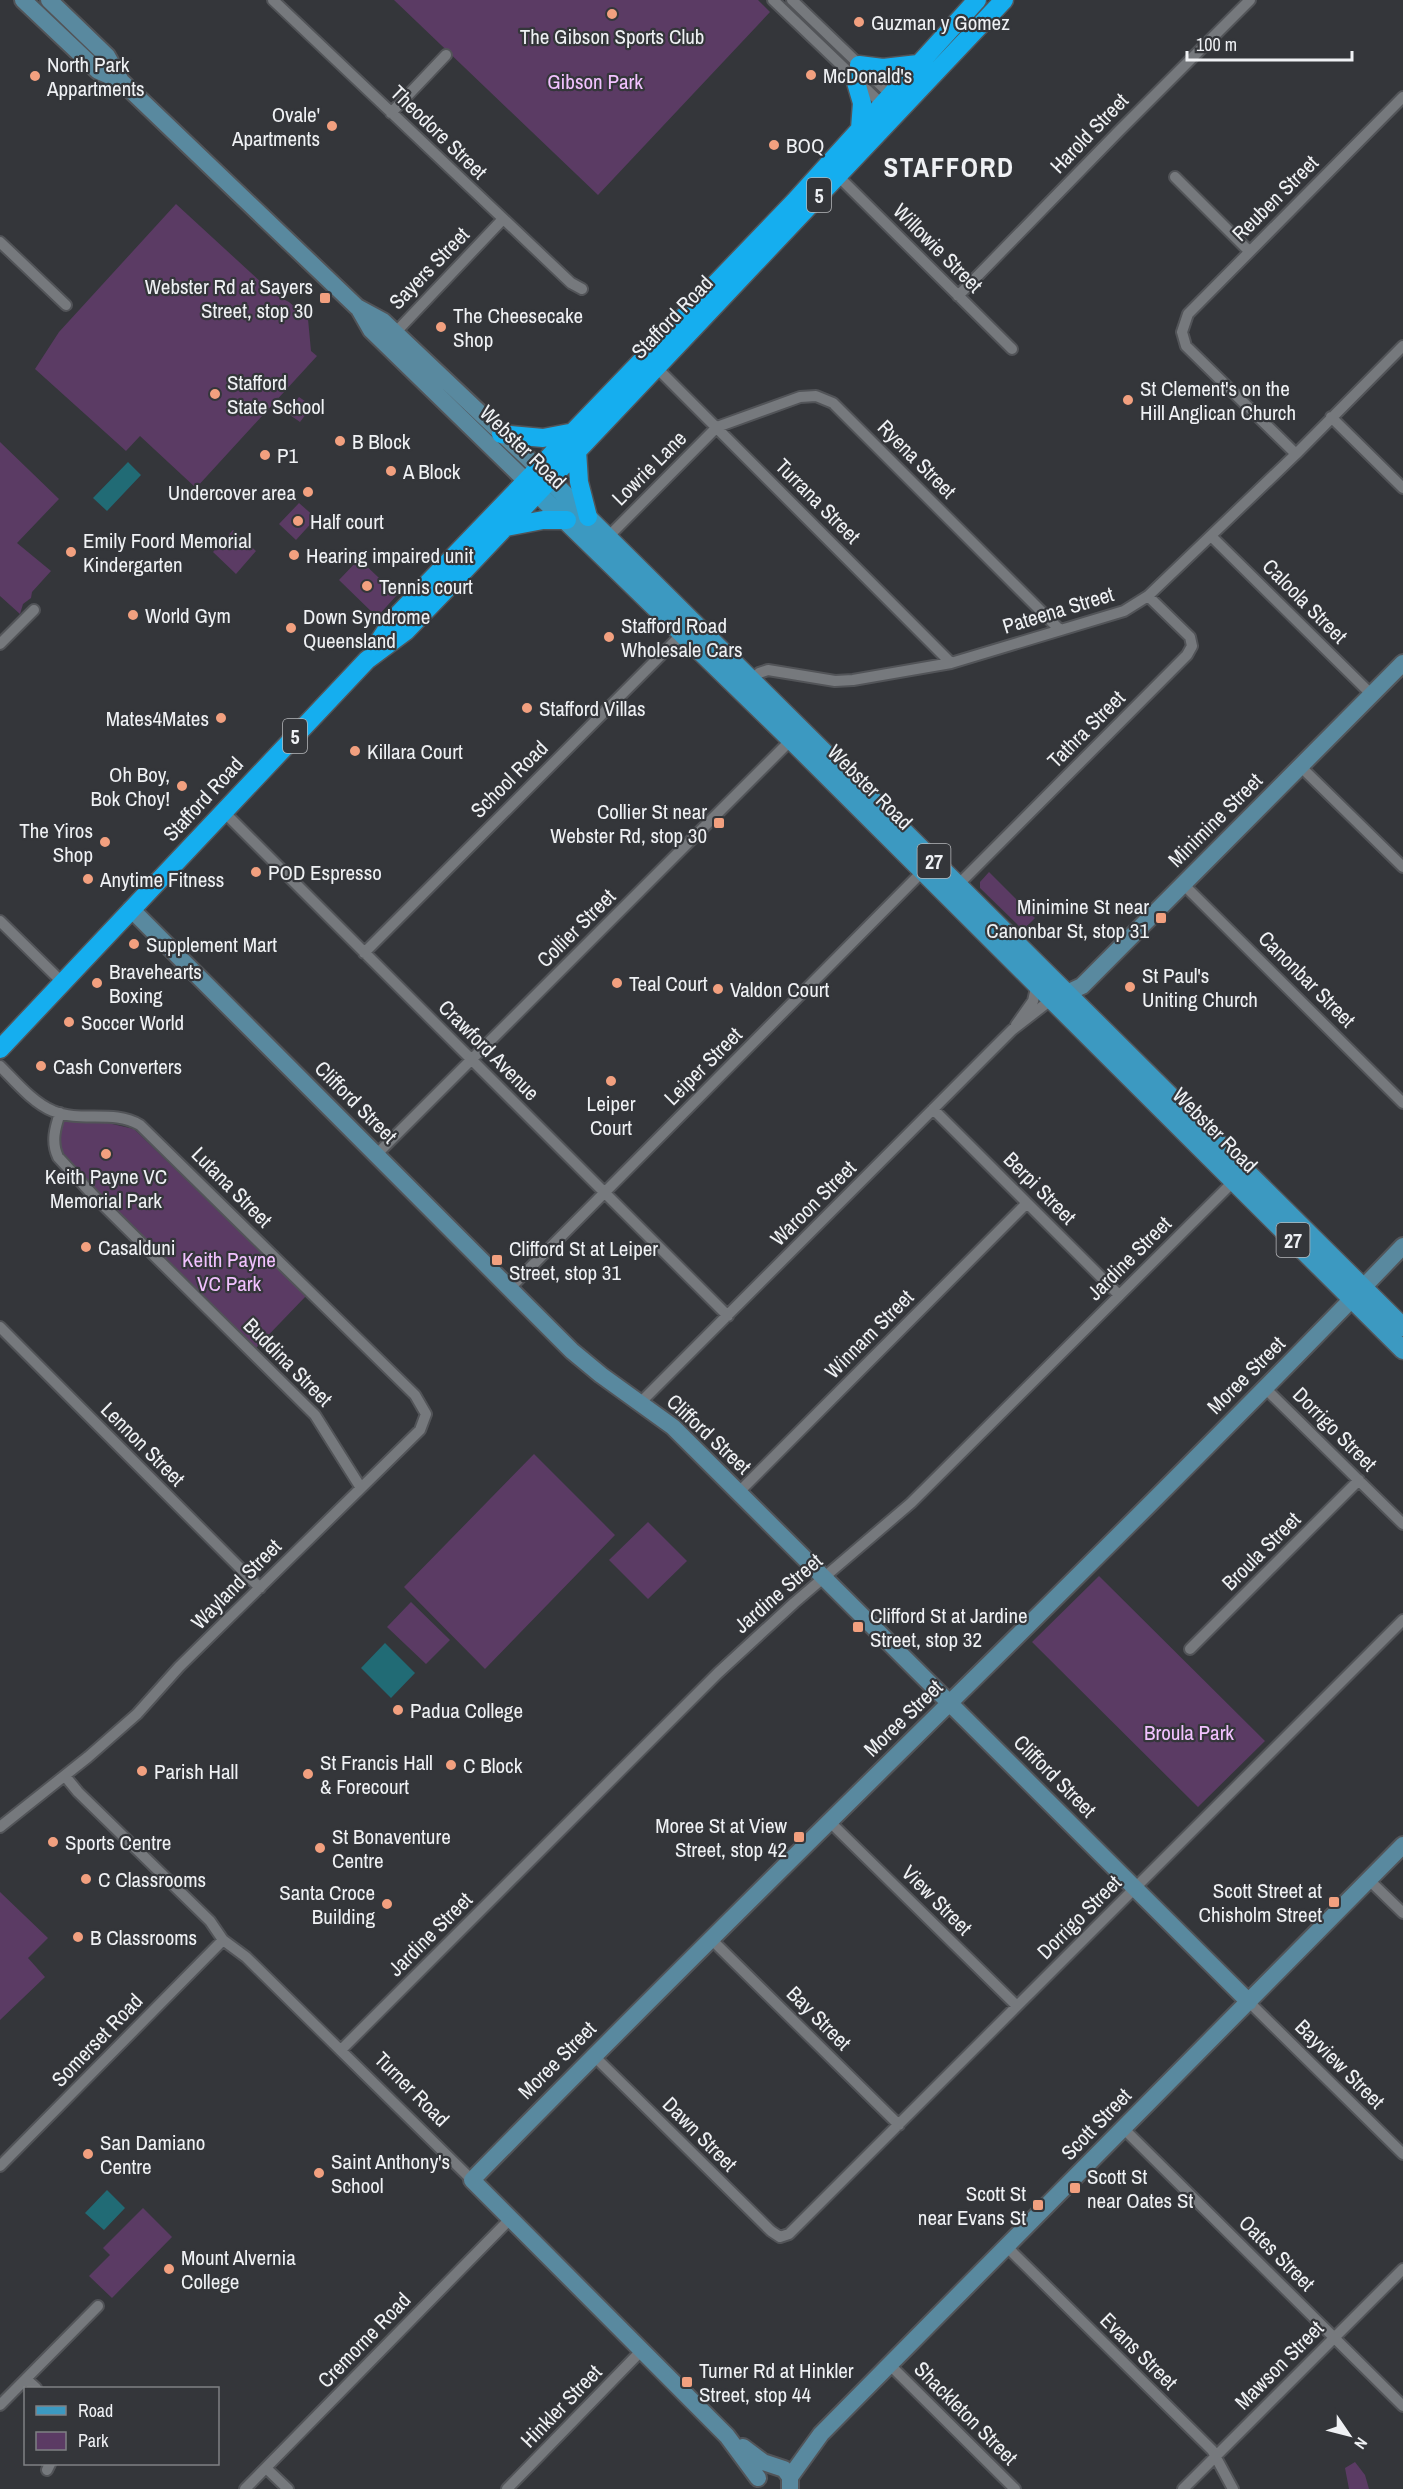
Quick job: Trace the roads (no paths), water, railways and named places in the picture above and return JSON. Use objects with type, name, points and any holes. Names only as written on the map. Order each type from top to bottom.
[{"type":"highway","name":"Stafford Road","points":[[573,442],[656,367],[837,175],[893,105],[918,64],[977,0]]},
{"type":"highway","name":"Stafford Road","points":[[367,660],[393,620],[537,480],[860,129],[893,105],[1004,0]]},
{"type":"highway","points":[[860,129],[862,103],[857,72],[918,64]]},
{"type":"highway","points":[[501,434],[573,442],[579,482],[588,517]]},
{"type":"highway","name":"Stafford Road","points":[[0,1049],[367,660],[406,630],[506,527],[537,480]]},
{"type":"highway","points":[[506,527],[543,520],[567,520]]},
{"type":"main road","name":"Webster Road","points":[[537,480],[588,517],[747,686],[958,885],[1061,996],[1358,1293],[1403,1350]]},
{"type":"main road","name":"Webster Road","points":[[537,480],[567,520],[682,634],[747,686]]},
{"type":"main road","name":"Webster Road","points":[[796,734],[923,871],[1037,984],[1061,996]]},
{"type":"main road","name":"Webster Road","points":[[1358,1293],[1403,1327]]},
{"type":"street","name":"Webster Road","points":[[24,0],[98,71],[121,81]]},
{"type":"street","name":"Webster Road","points":[[49,0],[107,56],[121,81],[357,307],[371,330],[392,340],[501,434],[537,480]]},
{"type":"street","name":"Theodore Street","points":[[273,0],[571,283],[582,289]]},
{"type":"street","points":[[773,0],[893,105]]},
{"type":"street","points":[[792,0],[857,72]]},
{"type":"street","name":"Harold Street","points":[[958,296],[1250,0]]},
{"type":"street","points":[[391,113],[446,55]]},
{"type":"street","name":"Reuben Street","points":[[1296,454],[1186,346],[1182,332],[1188,314],[1403,97]]},
{"type":"street","name":"Willowie Street","points":[[837,175],[1012,350]]},
{"type":"street","points":[[1175,177],[1249,251]]},
{"type":"street","name":"Sayers Street","points":[[392,340],[503,219]]},
{"type":"street","points":[[0,242],[66,305]]},
{"type":"street","name":"Webster Road","points":[[392,340],[537,480]]},
{"type":"street","name":"Pateena Street","points":[[747,686],[763,671],[774,670],[835,681],[951,663],[1124,611],[1148,596],[1296,454],[1403,346]]},
{"type":"street","name":"Turrana Street","points":[[656,367],[951,663]]},
{"type":"street","name":"Ryena Street","points":[[717,427],[800,397],[816,396],[833,403],[1060,630]]},
{"type":"street","points":[[1331,417],[1403,488]]},
{"type":"street","name":"Lowrie Lane","points":[[608,537],[717,427]]},
{"type":"street","name":"Caloola Street","points":[[1211,536],[1371,694]]},
{"type":"street","name":"Tathra Street","points":[[958,885],[1187,655],[1192,646],[1190,637],[1148,596]]},
{"type":"street","points":[[0,644],[34,610]]},
{"type":"street","name":"School Road","points":[[364,952],[682,634]]},
{"type":"street","name":"Minimine Street","points":[[1061,996],[1082,986],[1403,663]]},
{"type":"street","name":"Collier Street","points":[[377,1154],[796,734]]},
{"type":"street","points":[[1300,766],[1403,867]]},
{"type":"street","name":"Crawford Avenue","points":[[223,812],[728,1316]]},
{"type":"street","name":"Leiper Street","points":[[510,1288],[923,871]]},
{"type":"street","name":"Canonbar Street","points":[[1183,884],[1402,1101]]},
{"type":"street","name":"Clifford Street","points":[[131,909],[588,1365],[673,1427],[1249,2001]]},
{"type":"street","points":[[0,921],[63,982]]},
{"type":"street","name":"Waroon Street","points":[[641,1402],[1012,1030],[1033,1001],[1037,984]]},
{"type":"street","name":"Waroon Street","points":[[1012,1030],[1061,996]]},
{"type":"street","points":[[0,1066],[37,1101],[60,1113]]},
{"type":"street","name":"Berpi Street","points":[[933,1109],[1119,1295]]},
{"type":"street","name":"Lutana Street","points":[[60,1113],[121,1117],[140,1125],[415,1395],[426,1414]]},
{"type":"street","name":"Buddina Street","points":[[60,1113],[54,1134],[58,1157],[78,1180],[315,1415],[361,1488]]},
{"type":"street","name":"Jardine Street","points":[[341,2050],[726,1666],[824,1578],[889,1524],[1240,1175]]},
{"type":"street","name":"Winnam Street","points":[[739,1492],[1027,1203]]},
{"type":"street","name":"Moree Street","points":[[472,2180],[1265,1388],[1403,1246]]},
{"type":"street","name":"Lennon Street","points":[[0,1328],[260,1588]]},
{"type":"street","name":"Dorrigo Street","points":[[1265,1388],[1403,1524]]},
{"type":"street","name":"Wayland Street","points":[[0,1827],[65,1776],[137,1714],[179,1667],[420,1430],[426,1414]]},
{"type":"street","name":"Broula Street","points":[[1191,1649],[1359,1480]]},
{"type":"street","name":"Dorrigo Street","points":[[780,2237],[789,2234],[1403,1620]]},
{"type":"street","name":"Turner Road","points":[[65,1776],[78,1792],[210,1922],[222,1940],[246,1957],[341,2050],[728,2436],[785,2479]]},
{"type":"street","name":"View Street","points":[[829,1821],[1017,2006]]},
{"type":"street","name":"Scott Street","points":[[785,2479],[821,2434],[1403,1845]]},
{"type":"street","points":[[1368,1879],[1403,1914]]},
{"type":"street","name":"Bay Street","points":[[711,1939],[899,2125]]},
{"type":"street","name":"Somerset Road","points":[[0,2166],[222,1940]]},
{"type":"street","name":"Bayview Street","points":[[1249,2001],[1403,2154]]},
{"type":"street","name":"Dawn Street","points":[[594,2056],[771,2231],[780,2237]]},
{"type":"street","name":"Oates Street","points":[[1123,2128],[1403,2406]]},
{"type":"street","name":"Cremorne Road","points":[[245,2489],[510,2219]]},
{"type":"street","name":"Evans Street","points":[[1007,2247],[1216,2456],[1233,2489]]},
{"type":"street","name":"Mawson Street","points":[[1183,2489],[1403,2269]]},
{"type":"street","points":[[0,2405],[98,2306]]},
{"type":"street","name":"Hinkler Street","points":[[507,2489],[642,2350]]},
{"type":"street","name":"Shackleton Street","points":[[890,2365],[1015,2489]]},
{"type":"street","points":[[26,2379],[35,2387]]},
{"type":"street","name":"Turner Road","points":[[728,2436],[758,2486]]},
{"type":"street","points":[[266,2468],[288,2489]]},
{"type":"street","name":"Turner Road","points":[[758,2486],[763,2470],[785,2479]]},
{"type":"water","points":[[128,462],[141,475],[107,511],[93,498]]},
{"type":"water","points":[[385,1643],[415,1673],[391,1698],[361,1668]]},
{"type":"water","points":[[107,2190],[125,2208],[104,2230],[85,2213]]},
{"type":"place","name":"The Gibson Sports Club","points":[[612,14]]},
{"type":"place","name":"Guzman y Gomez","points":[[859,22]]},
{"type":"place","name":"McDonald's","points":[[811,75]]},
{"type":"place","name":"North Park Appartments","points":[[35,76]]},
{"type":"place","name":"Ovale' Apartments","points":[[332,126]]},
{"type":"place","name":"BOQ","points":[[774,145]]},
{"type":"place","name":"Webster Rd at Sayers Street, stop 30","points":[[325,298]]},
{"type":"place","name":"The Cheesecake Shop","points":[[441,327]]},
{"type":"place","name":"Stafford State School","points":[[215,394]]},
{"type":"place","name":"St Clement's on the Hill Anglican Church","points":[[1128,400]]},
{"type":"place","name":"B Block","points":[[340,441]]},
{"type":"place","name":"P1","points":[[265,455]]},
{"type":"place","name":"A Block","points":[[391,471]]},
{"type":"place","name":"Undercover area","points":[[308,492]]},
{"type":"place","name":"Half court","points":[[298,521]]},
{"type":"place","name":"Emily Foord Memorial Kindergarten","points":[[71,552]]},
{"type":"place","name":"Hearing impaired unit","points":[[294,555]]},
{"type":"place","name":"Tennis court","points":[[367,586]]},
{"type":"place","name":"World Gym","points":[[133,615]]},
{"type":"place","name":"Down Syndrome Queensland","points":[[291,628]]},
{"type":"place","name":"Stafford Road Wholesale Cars","points":[[609,637]]},
{"type":"place","name":"Stafford Villas","points":[[527,708]]},
{"type":"place","name":"Mates4Mates","points":[[221,718]]},
{"type":"place","name":"Killara Court","points":[[355,751]]},
{"type":"place","name":"Oh Boy, Bok Choy!","points":[[182,786]]},
{"type":"place","name":"Collier St near Webster Rd, stop 30","points":[[719,823]]},
{"type":"place","name":"The Yiros Shop","points":[[105,842]]},
{"type":"place","name":"POD Espresso","points":[[256,872]]},
{"type":"place","name":"Anytime Fitness","points":[[88,879]]},
{"type":"place","name":"Minimine St near Canonbar St, stop 31","points":[[1161,918]]},
{"type":"place","name":"Supplement Mart","points":[[134,944]]},
{"type":"place","name":"Bravehearts Boxing","points":[[97,983]]},
{"type":"place","name":"Teal Court","points":[[617,983]]},
{"type":"place","name":"St Paul's Uniting Church","points":[[1130,987]]},
{"type":"place","name":"Valdon Court","points":[[718,989]]},
{"type":"place","name":"Soccer World","points":[[69,1022]]},
{"type":"place","name":"Cash Converters","points":[[41,1066]]},
{"type":"place","name":"Leiper Court","points":[[611,1081]]},
{"type":"place","name":"Keith Payne VC Memorial Park","points":[[106,1154]]},
{"type":"place","name":"Casalduni","points":[[86,1247]]},
{"type":"place","name":"Clifford St at Leiper Street, stop 31","points":[[497,1260]]},
{"type":"place","name":"Clifford St at Jardine Street, stop 32","points":[[858,1627]]},
{"type":"place","name":"Padua College","points":[[398,1710]]},
{"type":"place","name":"C Block","points":[[451,1765]]},
{"type":"place","name":"Parish Hall","points":[[142,1771]]},
{"type":"place","name":"St Francis Hall & Forecourt","points":[[308,1774]]},
{"type":"place","name":"Moree St at View Street, stop 42","points":[[799,1837]]},
{"type":"place","name":"Sports Centre","points":[[53,1842]]},
{"type":"place","name":"St Bonaventure Centre","points":[[320,1848]]},
{"type":"place","name":"C Classrooms","points":[[86,1879]]},
{"type":"place","name":"Scott Street at Chisholm Street","points":[[1334,1902]]},
{"type":"place","name":"Santa Croce Building","points":[[387,1904]]},
{"type":"place","name":"B Classrooms","points":[[78,1937]]},
{"type":"place","name":"San Damiano Centre","points":[[88,2154]]},
{"type":"place","name":"Saint Anthony's School","points":[[319,2173]]},
{"type":"place","name":"Scott St near Oates St","points":[[1075,2188]]},
{"type":"place","name":"Scott St near Evans St","points":[[1038,2205]]},
{"type":"place","name":"Mount Alvernia College","points":[[169,2269]]},
{"type":"place","name":"Turner Rd at Hinkler Street, stop 44","points":[[687,2382]]},
{"type":"district","name":"STAFFORD","points":[[949,167]]},
{"type":"park label","name":"Gibson Park","points":[[595,81]]},
{"type":"park label","name":"Keith Payne VC Park","points":[[229,1271]]},
{"type":"park label","name":"Broula Park","points":[[1189,1732]]}]
